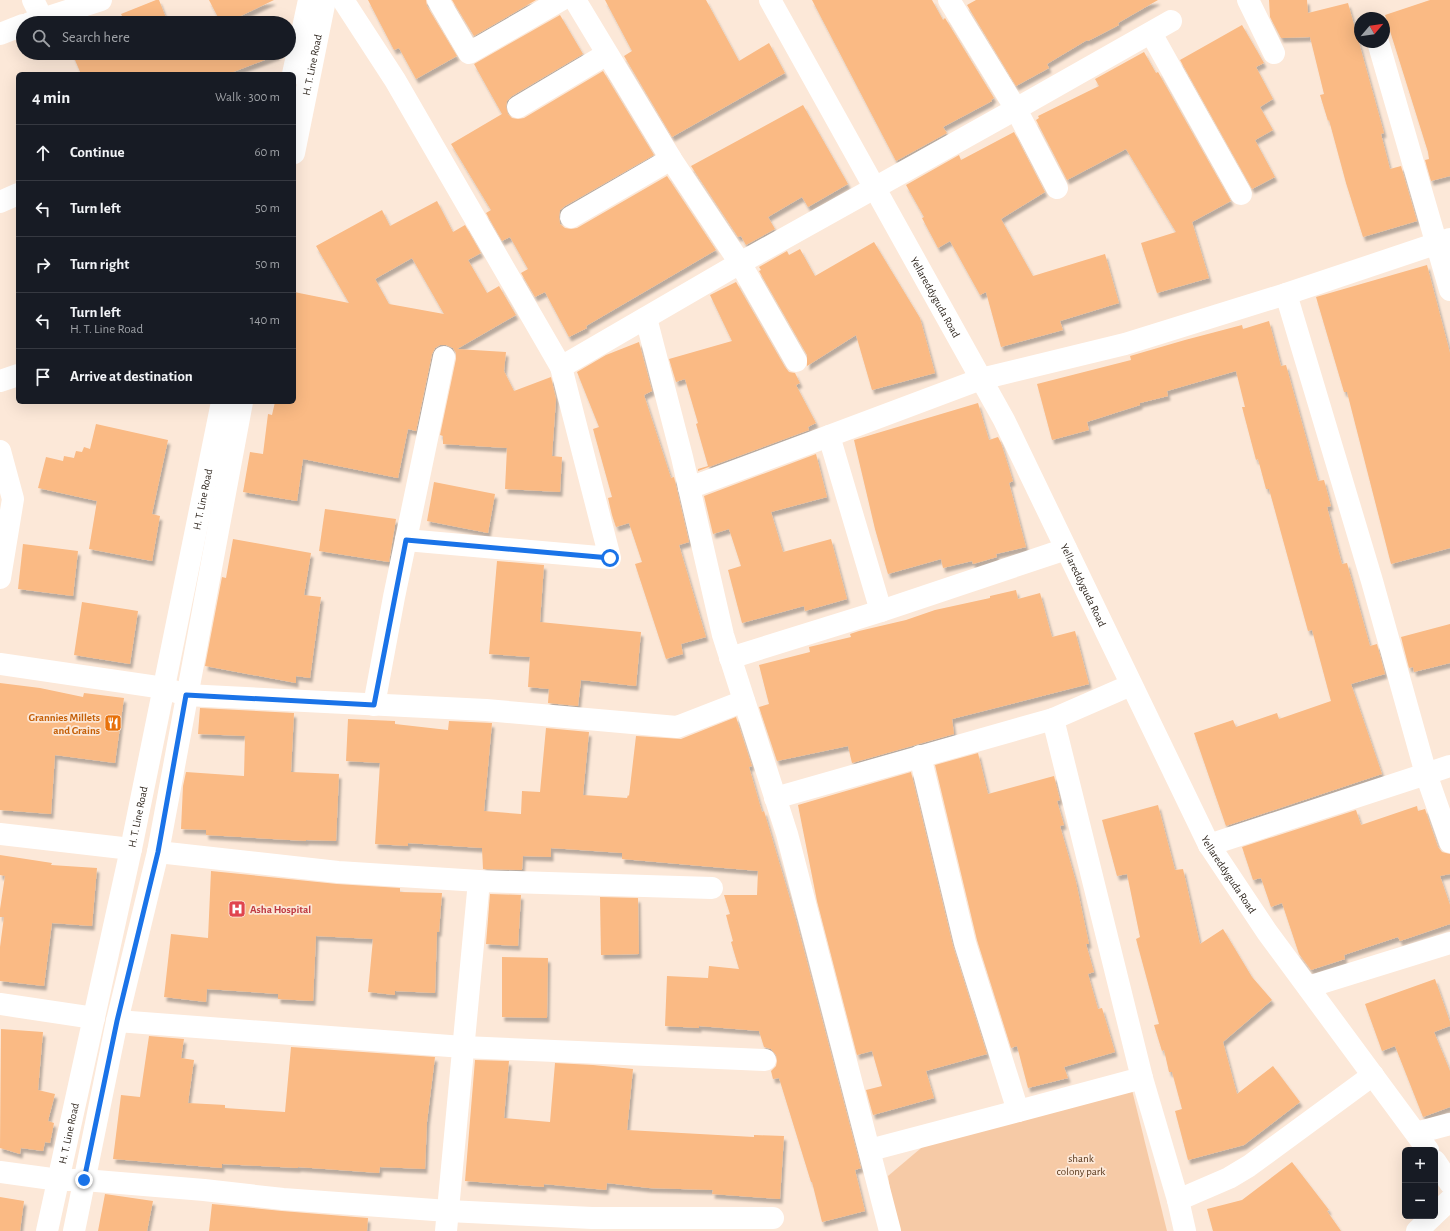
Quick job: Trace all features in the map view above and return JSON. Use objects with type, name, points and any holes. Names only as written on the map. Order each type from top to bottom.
[{"type":"street","points":[[36,16],[101,0]]},
{"type":"street","name":"H. T. Line Road","points":[[293,72],[309,0]]},
{"type":"street","name":"H. T. Line Road","points":[[296,135],[300,100],[325,0]]},
{"type":"street","points":[[343,0],[395,80],[560,367],[610,558],[406,540]]},
{"type":"street","points":[[438,0],[469,53],[560,0]]},
{"type":"street","points":[[575,0],[671,159],[740,263],[796,361]]},
{"type":"street","name":"Yellareddyguda Road","points":[[770,0],[1004,420],[1209,845],[1266,932],[1422,1141]]},
{"type":"street","points":[[949,0],[1016,109],[1057,188]]},
{"type":"street","points":[[1248,0],[1274,53]]},
{"type":"street","points":[[560,367],[740,263],[875,189],[1171,21]]},
{"type":"street","points":[[0,34],[16,26]]},
{"type":"street","points":[[1151,33],[1240,194]]},
{"type":"street","points":[[1380,48],[1443,241],[1450,290]]},
{"type":"street","points":[[518,107],[607,54]]},
{"type":"street","points":[[571,216],[671,159]]},
{"type":"street","points":[[0,202],[16,195]]},
{"type":"street","points":[[689,488],[980,379],[1125,344],[1286,294],[1443,241]]},
{"type":"street","points":[[1286,294],[1370,574],[1426,774],[1450,842]]},
{"type":"street","points":[[646,318],[689,488],[723,635],[787,834],[890,1231]]},
{"type":"street","points":[[374,705],[444,357]]},
{"type":"street","points":[[0,381],[16,376]]},
{"type":"street","name":"H. T. Line Road","points":[[46,1231],[131,849],[222,404]]},
{"type":"street","name":"H. T. Line Road","points":[[74,1231],[117,1021],[158,852],[186,695],[242,404]]},
{"type":"street","points":[[829,436],[880,611]]},
{"type":"street","points":[[0,451],[13,499],[0,578]]},
{"type":"street","points":[[730,658],[880,611],[1066,549]]},
{"type":"street","points":[[0,664],[164,688],[186,695],[486,710],[677,727],[744,701]]},
{"type":"street","points":[[776,798],[1053,719],[1132,685]]},
{"type":"street","points":[[1053,719],[1142,1078],[1178,1200],[1185,1231]]},
{"type":"street","points":[[920,756],[965,943],[1018,1111]]},
{"type":"street","points":[[1209,845],[1450,766]]},
{"type":"street","points":[[0,834],[131,849]]},
{"type":"street","points":[[158,852],[338,872],[479,881],[712,888]]},
{"type":"street","points":[[447,1221],[479,881]]},
{"type":"street","points":[[1308,987],[1450,943]]},
{"type":"street","points":[[0,1004],[94,1018]]},
{"type":"street","points":[[117,1021],[463,1047],[765,1060]]},
{"type":"street","points":[[1178,1200],[1229,1178],[1249,1166],[1373,1075]]},
{"type":"street","points":[[870,1150],[1142,1078]]},
{"type":"street","points":[[1422,1141],[1450,1124]]},
{"type":"street","points":[[1438,1165],[1450,1183]]},
{"type":"street","points":[[0,1172],[58,1180],[84,1180],[204,1190],[447,1221],[592,1218],[773,1218]]},
{"type":"street","points":[[1438,1211],[1450,1200]]},
{"type":"street","points":[[1417,1231],[1430,1219]]},
{"type":"green space","name":"shank colony park","points":[[1130,1082],[1167,1231],[896,1231],[888,1176],[940,1132]]},
{"type":"building","points":[[159,0],[165,16],[122,16],[121,14]]},
{"type":"building","points":[[209,0],[274,0],[241,16],[217,16]]},
{"type":"building","points":[[368,0],[426,0],[427,6],[457,56],[416,79],[399,48],[394,50]]},
{"type":"building","points":[[452,0],[536,0],[474,36]]},
{"type":"building","points":[[605,0],[706,0],[739,61],[769,43],[785,73],[672,137],[624,56],[632,51]]},
{"type":"building","points":[[812,0],[932,0],[943,20],[945,18],[994,98],[991,100],[992,101],[943,127],[947,133],[896,161]]},
{"type":"building","points":[[976,0],[1158,0],[1118,23],[1119,25],[1088,41],[1087,40],[1047,64],[1049,68],[1016,86],[967,5]]},
{"type":"building","points":[[1269,0],[1307,0],[1308,13],[1348,3],[1354,25],[1354,48],[1360,48],[1384,133],[1381,134],[1390,169],[1401,166],[1417,221],[1363,237],[1346,183],[1329,120],[1328,121],[1320,95],[1324,94],[1310,37],[1281,38],[1270,17]]},
{"type":"building","points":[[1430,0],[1450,0],[1450,176],[1431,181],[1425,160],[1429,159],[1428,152],[1390,31],[1390,13]]},
{"type":"building","points":[[560,15],[583,54],[512,96],[507,101],[506,107],[508,114],[512,118],[524,118],[603,71],[654,155],[565,206],[560,210],[560,224],[565,228],[577,228],[667,176],[716,250],[586,326],[587,328],[569,337],[545,292],[535,297],[521,273],[528,269],[510,237],[502,241],[486,213],[491,210],[451,144],[502,114],[474,64]]},
{"type":"building","points":[[1242,25],[1264,63],[1256,67],[1273,99],[1260,107],[1273,130],[1255,140],[1275,177],[1252,189],[1180,60]]},
{"type":"building","points":[[1144,52],[1156,73],[1158,72],[1231,201],[1192,222],[1209,278],[1157,293],[1141,243],[1176,232],[1126,149],[1067,180],[1036,120],[1039,118],[1038,116],[1099,86],[1095,79]]},
{"type":"building","points":[[75,60],[265,60],[233,72],[80,72]]},
{"type":"building","points":[[803,105],[848,184],[808,207],[802,197],[768,217],[775,229],[746,245],[741,236],[738,237],[691,166]]},
{"type":"building","points":[[1014,132],[1045,192],[1001,219],[1033,276],[1105,254],[1119,303],[1060,321],[1063,330],[1001,347],[986,292],[980,295],[950,241],[938,248],[922,218],[924,217],[906,185],[959,155],[961,160]]},
{"type":"building","points":[[437,201],[453,232],[465,225],[481,253],[468,260],[487,293],[499,286],[516,315],[457,349],[506,352],[504,371],[514,391],[551,377],[556,399],[552,456],[562,457],[560,492],[505,489],[507,448],[443,444],[443,436],[440,435],[456,353],[453,348],[446,345],[440,345],[435,348],[432,354],[416,431],[408,429],[398,478],[303,459],[297,501],[243,492],[250,452],[263,454],[268,414],[272,415],[275,404],[296,404],[296,292],[349,303],[316,246],[382,210],[390,226]],"holes":[[[412,258],[444,314],[389,304],[375,279]]]},
{"type":"building","points":[[874,242],[920,318],[935,373],[872,390],[856,335],[807,366],[807,355],[759,271],[761,270],[759,267],[787,251],[789,255],[800,249],[815,276]]},
{"type":"building","points":[[1427,265],[1450,353],[1450,548],[1391,564],[1347,392],[1344,392],[1316,297]]},
{"type":"building","points":[[736,282],[785,367],[789,372],[795,373],[800,383],[796,385],[816,423],[808,427],[809,430],[698,471],[698,469],[708,466],[696,424],[698,423],[685,379],[676,382],[669,359],[732,341],[710,295]]},
{"type":"building","points":[[1269,321],[1281,366],[1286,365],[1318,481],[1324,480],[1331,506],[1327,507],[1342,564],[1347,563],[1370,646],[1377,644],[1385,674],[1351,684],[1382,774],[1226,826],[1194,733],[1233,720],[1236,727],[1277,713],[1279,719],[1331,701],[1312,630],[1308,631],[1269,489],[1266,489],[1258,459],[1256,460],[1242,407],[1245,407],[1236,371],[1167,391],[1168,396],[1140,403],[1140,405],[1087,422],[1089,430],[1052,440],[1037,384],[1131,360],[1130,356],[1185,340],[1242,325],[1243,329]]},
{"type":"building","points":[[639,342],[652,391],[644,395],[671,478],[674,477],[689,542],[679,545],[706,637],[681,644],[683,654],[666,659],[635,564],[642,562],[629,523],[616,527],[612,515],[608,498],[612,497],[593,429],[599,427],[577,372],[606,355]]},
{"type":"building","points":[[978,403],[989,440],[998,437],[1001,443],[1013,481],[1009,483],[1026,547],[996,554],[997,557],[973,564],[972,561],[943,568],[941,559],[888,574],[875,529],[854,440]]},
{"type":"building","points":[[96,424],[168,440],[152,514],[160,516],[152,561],[89,549],[97,501],[38,488],[46,457],[63,461],[64,456],[74,458],[76,451],[82,452],[84,447],[90,449]]},
{"type":"building","points":[[816,454],[827,497],[771,512],[783,552],[831,539],[847,599],[805,611],[804,606],[742,623],[728,570],[741,566],[729,529],[713,534],[704,496]]},
{"type":"building","points":[[434,482],[495,494],[488,533],[427,521]]},
{"type":"building","points":[[325,509],[396,519],[389,562],[319,551]]},
{"type":"building","points":[[233,539],[311,553],[304,595],[321,597],[310,678],[296,676],[296,683],[205,666],[222,577],[226,578]]},
{"type":"building","points":[[23,544],[78,551],[73,596],[18,589]]},
{"type":"building","points":[[497,561],[544,565],[540,622],[641,632],[636,686],[581,680],[578,706],[548,703],[549,689],[528,687],[530,657],[489,654]]},
{"type":"building","points":[[1016,590],[1018,599],[1040,593],[1052,637],[1075,631],[1089,684],[952,719],[954,734],[852,763],[848,746],[777,761],[759,707],[769,704],[759,665],[810,652],[809,647],[851,637],[850,634],[859,631],[906,620],[935,610],[990,598],[990,596]]},
{"type":"building","points":[[82,602],[138,611],[130,664],[74,655]]},
{"type":"building","points":[[1450,624],[1450,663],[1414,672],[1413,667],[1409,668],[1401,637]]},
{"type":"building","points":[[0,683],[40,688],[83,697],[84,693],[124,698],[115,763],[55,755],[51,814],[0,810]]},
{"type":"building","points":[[200,708],[294,713],[291,772],[339,774],[336,841],[306,841],[206,835],[206,830],[181,829],[183,786],[186,772],[244,776],[245,736],[198,734]]},
{"type":"building","points":[[736,717],[752,766],[749,767],[762,812],[764,811],[795,916],[861,1168],[855,1170],[865,1211],[822,1222],[812,1182],[779,1078],[773,1079],[771,1071],[776,1066],[776,1055],[771,1049],[764,1047],[759,1031],[699,1026],[699,1028],[665,1026],[667,976],[708,978],[709,966],[739,969],[731,942],[733,941],[726,915],[730,914],[724,895],[757,895],[758,871],[622,859],[622,853],[551,848],[551,857],[523,856],[522,870],[483,869],[482,848],[408,843],[408,846],[375,844],[380,763],[346,761],[348,719],[395,721],[395,724],[448,730],[449,721],[492,723],[484,811],[521,814],[522,791],[540,792],[546,728],[589,732],[583,795],[627,798],[628,795],[629,796],[636,736],[681,739]]},
{"type":"building","points":[[978,753],[988,794],[1054,776],[1060,800],[1057,801],[1064,825],[1060,826],[1076,882],[1089,944],[1086,944],[1094,972],[1088,974],[1098,1009],[1102,1008],[1115,1052],[1064,1067],[1068,1078],[1028,1088],[1017,1046],[1011,1048],[977,940],[935,765]]},
{"type":"building","points":[[911,772],[953,946],[987,1054],[926,1071],[934,1098],[873,1115],[866,1090],[882,1086],[872,1051],[857,1055],[817,901],[798,805]]},
{"type":"building","points":[[1158,805],[1175,870],[1183,869],[1200,944],[1223,929],[1252,977],[1272,1000],[1223,1042],[1237,1094],[1273,1066],[1300,1102],[1244,1145],[1188,1160],[1175,1111],[1182,1109],[1172,1072],[1169,1072],[1164,1050],[1162,1051],[1154,1025],[1159,1024],[1136,939],[1140,937],[1127,874],[1117,876],[1102,820]]},
{"type":"building","points":[[1417,806],[1418,811],[1425,809],[1438,847],[1442,852],[1450,854],[1450,874],[1440,876],[1450,905],[1450,924],[1400,941],[1398,937],[1344,955],[1345,959],[1311,970],[1299,954],[1282,903],[1271,907],[1261,878],[1253,880],[1242,847],[1356,810],[1361,825]]},
{"type":"building","points":[[0,855],[52,863],[51,865],[97,868],[92,926],[52,923],[44,986],[0,981],[0,947],[4,917],[0,917],[0,909],[5,876],[0,875]]},
{"type":"building","points":[[211,871],[337,884],[400,888],[400,892],[442,893],[439,932],[437,932],[435,993],[395,991],[395,995],[368,992],[373,939],[316,936],[313,1001],[278,999],[278,994],[207,989],[206,1002],[164,997],[171,934],[208,938]]},
{"type":"building","points":[[490,894],[521,895],[518,946],[486,944]]},
{"type":"building","points":[[600,897],[638,898],[639,954],[601,955]]},
{"type":"building","points":[[502,957],[548,958],[547,1018],[502,1017]]},
{"type":"building","points":[[1435,979],[1450,1022],[1450,1026],[1434,1032],[1450,1071],[1450,1107],[1423,1117],[1395,1046],[1382,1051],[1365,1004]]},
{"type":"building","points":[[1,1029],[43,1032],[38,1090],[55,1094],[48,1121],[54,1123],[50,1143],[45,1142],[43,1151],[21,1148],[20,1154],[0,1148]]},
{"type":"building","points":[[149,1036],[184,1039],[181,1058],[194,1060],[188,1103],[225,1105],[225,1108],[285,1112],[291,1047],[435,1057],[427,1122],[425,1169],[380,1167],[379,1173],[298,1167],[222,1164],[222,1168],[113,1159],[121,1095],[140,1097]]},
{"type":"building","points":[[475,1060],[509,1061],[504,1118],[550,1122],[555,1063],[593,1065],[633,1069],[627,1130],[754,1137],[754,1135],[784,1136],[780,1199],[712,1194],[713,1190],[649,1188],[607,1183],[606,1190],[544,1184],[544,1187],[465,1181]]},
{"type":"building","points":[[1292,1162],[1329,1210],[1327,1211],[1341,1231],[1213,1231],[1207,1209],[1242,1200]]},
{"type":"building","points":[[105,1194],[153,1201],[147,1231],[98,1231]]},
{"type":"building","points":[[0,1197],[24,1201],[20,1231],[0,1231]]},
{"type":"building","points":[[212,1204],[368,1218],[367,1231],[209,1231]]},
{"type":"place","name":"Grannies Millets and Grains","points":[[113,723]]},
{"type":"place","name":"Asha Hospital","points":[[237,909]]},
{"type":"route","points":[[84,1180],[117,1021],[158,852],[186,695],[374,705],[406,540],[610,558]]}]
